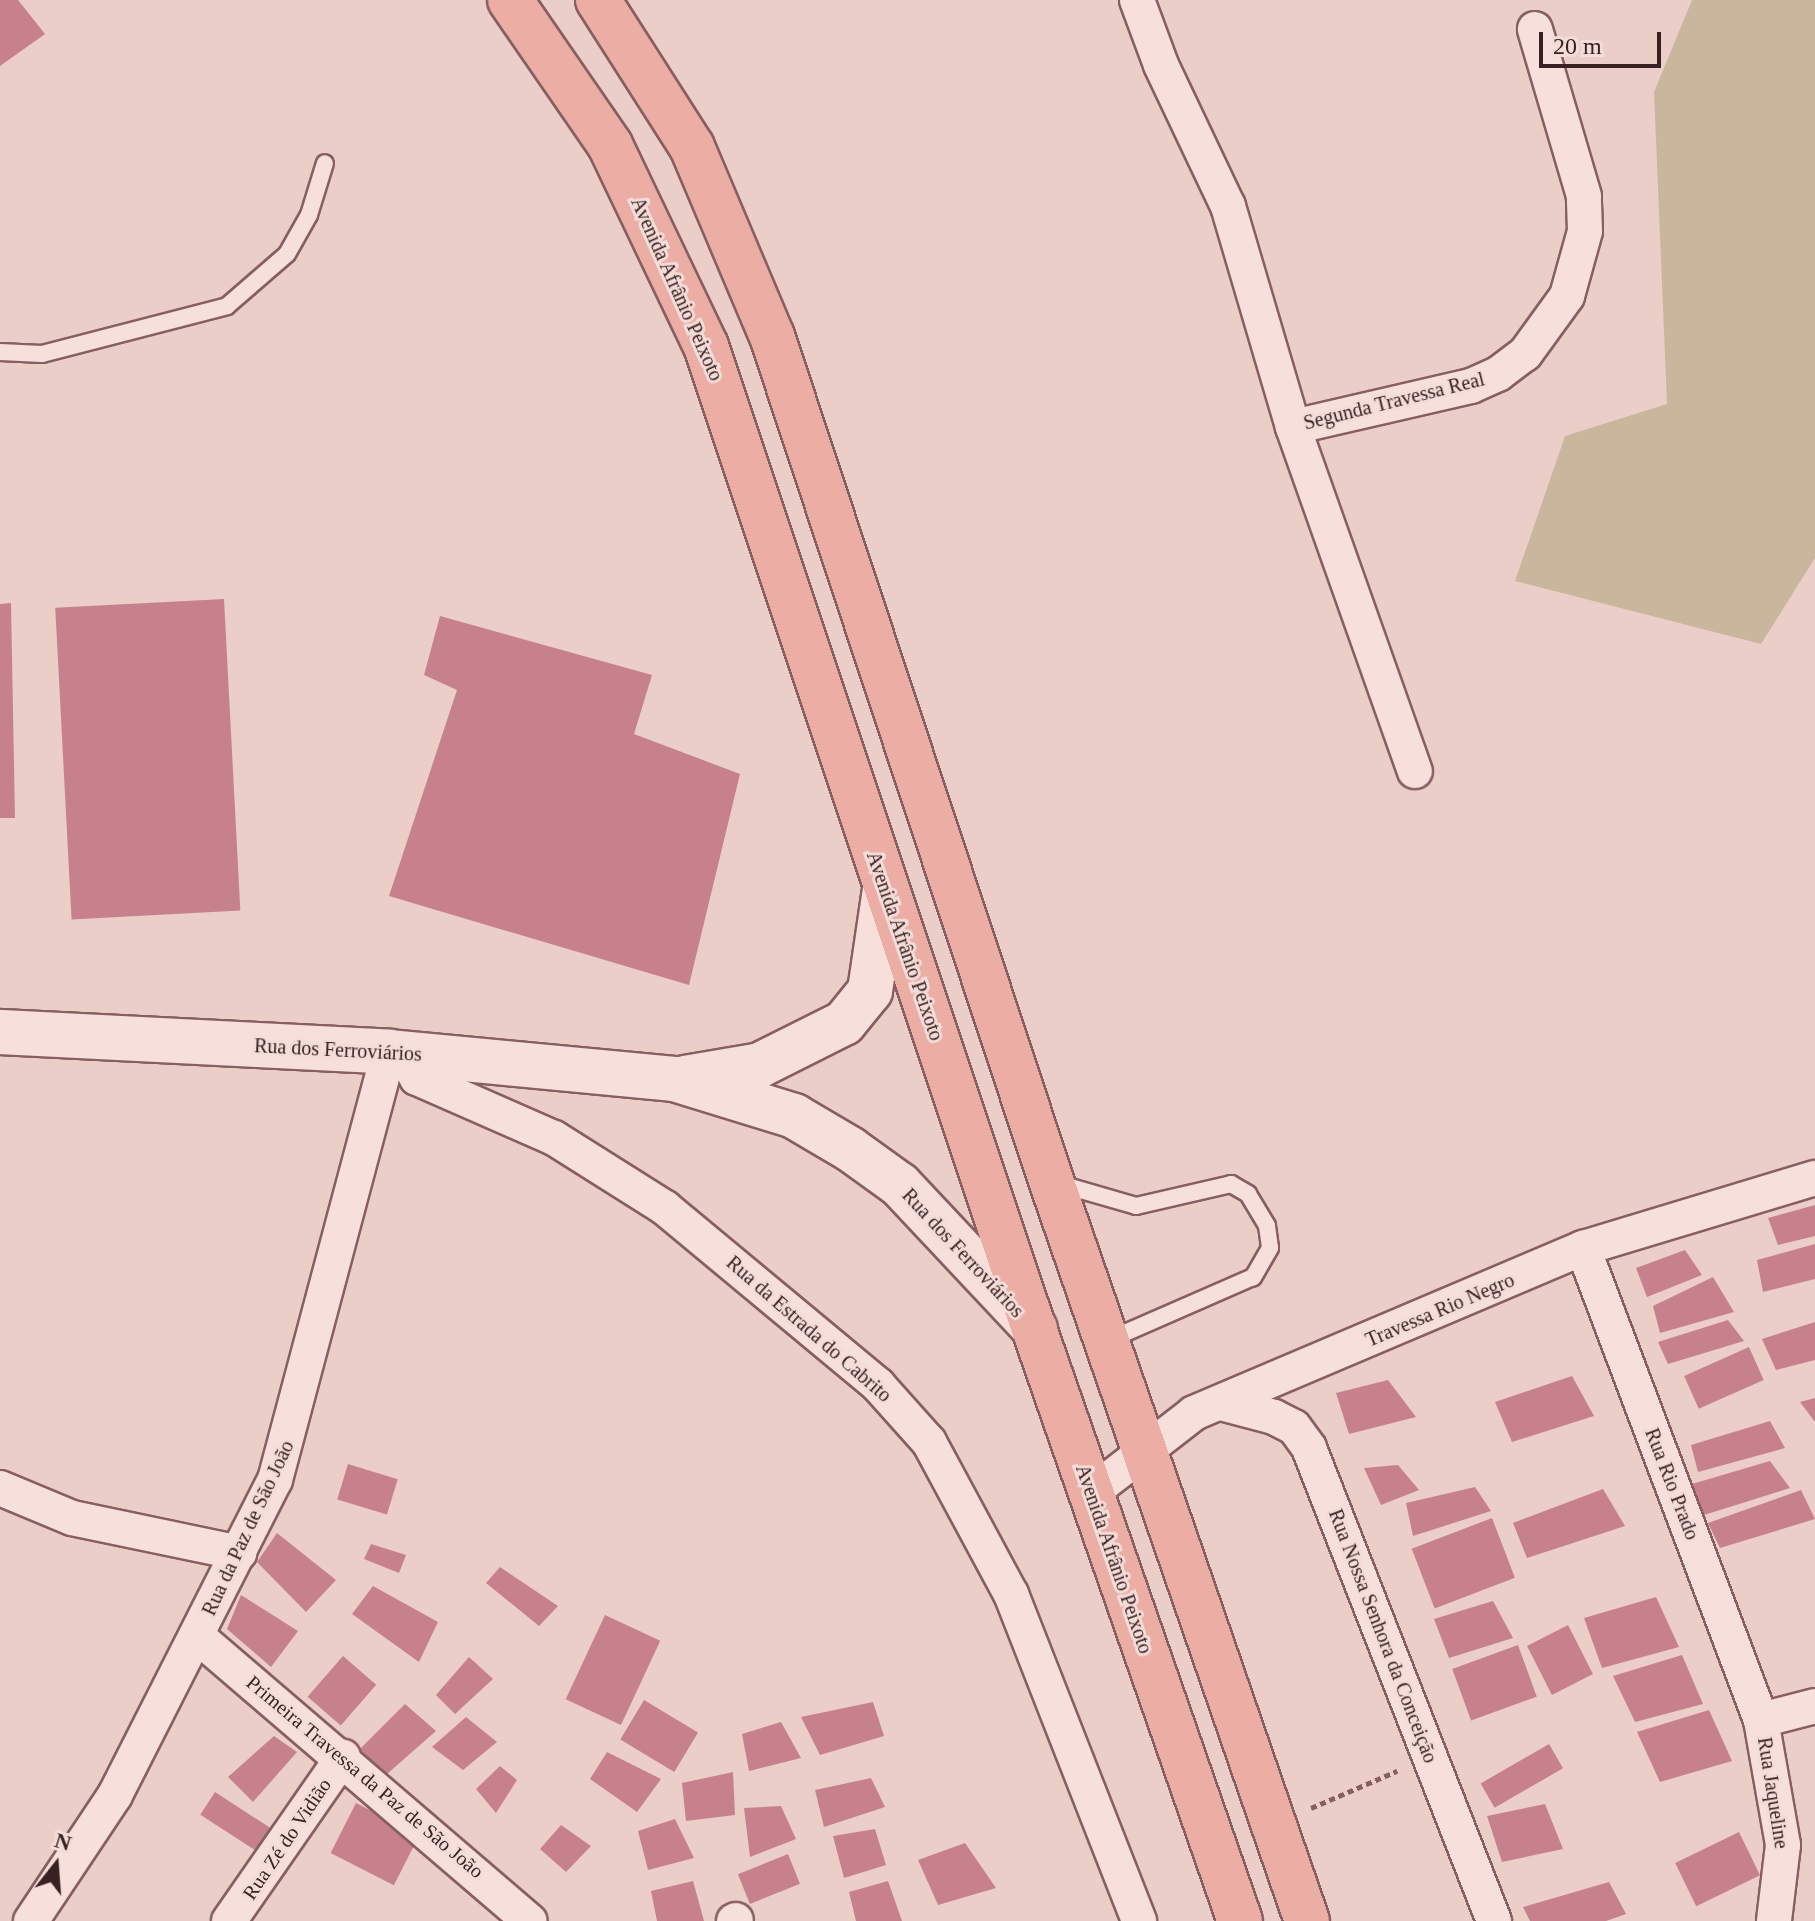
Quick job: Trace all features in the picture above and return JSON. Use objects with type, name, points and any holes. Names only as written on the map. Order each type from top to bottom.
[{"type":"main road","name":"Avenida Afrânio Peixoto","points":[[510,0],[610,145],[706,346],[885,890],[1240,1921]]},
{"type":"main road","points":[[598,0],[692,147],[772,336],[1051,1180],[1307,1921]]},
{"type":"main road","name":"Rua dos Ferroviários","points":[[674,1079],[760,1065],[844,1023],[870,991],[885,890]]},
{"type":"main road","name":"Rua dos Ferroviários","points":[[0,1032],[396,1052],[674,1079],[794,1116],[850,1149],[900,1185],[1035,1329]]},
{"type":"street","name":"Segunda Travessa Real","points":[[1137,0],[1161,65],[1228,206],[1293,427],[1415,771]]},
{"type":"street","name":"Segunda Travessa Real","points":[[1293,427],[1471,386],[1498,374],[1525,354],[1567,296],[1585,231],[1584,196],[1535,29]]},
{"type":"street","name":"Rua da Paz de São João","points":[[31,1921],[84,1850],[239,1553],[292,1434],[396,1052]]},
{"type":"street","name":"Rua da Estrada do Cabrito","points":[[396,1052],[417,1078],[554,1138],[665,1208],[878,1385],[929,1442],[1011,1594],[1139,1921]]},
{"type":"street","name":"Travessa Rio Negro","points":[[1091,1493],[1179,1420],[1583,1248],[1815,1178]]},
{"type":"street","name":"Rua Rio Prado","points":[[1583,1248],[1761,1720]]},
{"type":"street","name":"Rua Nossa Senhora da Conceição","points":[[1221,1403],[1274,1417],[1294,1427],[1309,1448],[1494,1921]]},
{"type":"street","points":[[0,1488],[72,1518],[239,1553]]},
{"type":"street","name":"Primeira Travessa da Paz de São João","points":[[197,1636],[343,1757],[530,1921]]},
{"type":"street","name":"Rua Jaqueline","points":[[1774,1921],[1783,1845],[1761,1720],[1815,1706]]},
{"type":"street","name":"Rua Zé do Vidião","points":[[229,1921],[343,1757]]},
{"type":"lane","points":[[0,352],[42,354],[227,306],[287,254],[309,215],[325,163]]},
{"type":"lane","points":[[1051,1180],[1136,1206],[1231,1184],[1248,1194],[1267,1226],[1270,1248],[1253,1277],[1107,1341]]},
{"type":"path","points":[[1273,1824],[1430,1757]]},
{"type":"shaded area","points":[[1692,0],[1815,0],[1815,558],[1761,644],[1515,581],[1565,436],[1667,404],[1654,92]]},
{"type":"building","points":[[0,0],[18,0],[45,34],[0,66]]},
{"type":"building","points":[[224,599],[240,911],[72,919],[55,608]]},
{"type":"building","points":[[11,603],[15,818],[0,818],[0,604]]},
{"type":"building","points":[[440,616],[652,675],[634,734],[740,774],[689,985],[389,896],[457,690],[424,675]]},
{"type":"building","points":[[1815,1205],[1815,1236],[1778,1245],[1768,1218]]},
{"type":"building","points":[[1815,1244],[1815,1279],[1763,1292],[1757,1260]]},
{"type":"building","points":[[1685,1250],[1702,1275],[1647,1297],[1636,1268]]},
{"type":"building","points":[[1713,1277],[1734,1312],[1660,1333],[1653,1306]]},
{"type":"building","points":[[1728,1320],[1744,1341],[1668,1364],[1658,1342]]},
{"type":"building","points":[[1815,1322],[1815,1360],[1776,1370],[1762,1339]]},
{"type":"building","points":[[1749,1347],[1764,1380],[1699,1409],[1684,1376]]},
{"type":"building","points":[[1572,1376],[1594,1416],[1512,1442],[1495,1402]]},
{"type":"building","points":[[1388,1380],[1416,1417],[1349,1434],[1336,1393]]},
{"type":"building","points":[[1815,1398],[1815,1422],[1800,1402]]},
{"type":"building","points":[[1770,1421],[1785,1448],[1698,1472],[1691,1445]]},
{"type":"building","points":[[1770,1461],[1790,1488],[1704,1515],[1692,1484]]},
{"type":"building","points":[[348,1464],[398,1479],[387,1515],[337,1499]]},
{"type":"building","points":[[1398,1465],[1419,1490],[1381,1505],[1364,1468]]},
{"type":"building","points":[[1475,1487],[1491,1511],[1413,1536],[1406,1503]]},
{"type":"building","points":[[1603,1489],[1625,1526],[1527,1558],[1513,1523]]},
{"type":"building","points":[[1801,1490],[1815,1519],[1720,1548],[1708,1523]]},
{"type":"building","points":[[1492,1518],[1515,1578],[1435,1609],[1412,1549]]},
{"type":"building","points":[[277,1533],[336,1580],[306,1612],[257,1562]]},
{"type":"building","points":[[371,1544],[406,1555],[399,1573],[364,1559]]},
{"type":"building","points":[[500,1567],[558,1606],[539,1626],[486,1583]]},
{"type":"building","points":[[373,1586],[438,1622],[419,1662],[352,1614]]},
{"type":"building","points":[[241,1595],[298,1631],[271,1667],[227,1629]]},
{"type":"building","points":[[1656,1597],[1679,1647],[1602,1668],[1584,1618]]},
{"type":"building","points":[[1493,1601],[1513,1638],[1449,1658],[1434,1619]]},
{"type":"building","points":[[605,1615],[660,1641],[621,1725],[566,1699]]},
{"type":"building","points":[[1568,1625],[1593,1674],[1552,1695],[1527,1646]]},
{"type":"building","points":[[1518,1645],[1537,1697],[1471,1721],[1452,1669]]},
{"type":"building","points":[[1682,1655],[1703,1704],[1635,1722],[1613,1676]]},
{"type":"building","points":[[343,1656],[376,1685],[341,1726],[308,1697]]},
{"type":"building","points":[[469,1657],[493,1679],[455,1714],[436,1695]]},
{"type":"building","points":[[644,1700],[698,1732],[674,1772],[620,1739]]},
{"type":"building","points":[[873,1702],[884,1736],[820,1755],[801,1717]]},
{"type":"building","points":[[405,1704],[436,1731],[387,1774],[359,1750]]},
{"type":"building","points":[[1709,1710],[1732,1761],[1660,1782],[1637,1732]]},
{"type":"building","points":[[466,1717],[497,1742],[463,1770],[432,1747]]},
{"type":"building","points":[[781,1722],[801,1758],[749,1771],[742,1734]]},
{"type":"building","points":[[274,1736],[297,1752],[253,1802],[228,1777]]},
{"type":"building","points":[[1549,1744],[1563,1768],[1495,1808],[1481,1783]]},
{"type":"building","points":[[607,1752],[661,1779],[637,1812],[590,1779]]},
{"type":"building","points":[[500,1766],[517,1780],[496,1813],[476,1789]]},
{"type":"building","points":[[733,1772],[735,1815],[686,1821],[682,1783]]},
{"type":"building","points":[[871,1778],[885,1807],[824,1827],[815,1790]]},
{"type":"building","points":[[215,1792],[277,1832],[262,1855],[200,1815]]},
{"type":"building","points":[[356,1803],[419,1835],[394,1885],[331,1853]]},
{"type":"building","points":[[1545,1804],[1563,1849],[1502,1862],[1487,1816]]},
{"type":"building","points":[[781,1806],[796,1839],[750,1857],[744,1808]]},
{"type":"building","points":[[675,1819],[694,1858],[648,1870],[638,1831]]},
{"type":"building","points":[[561,1825],[591,1846],[566,1872],[540,1849]]},
{"type":"building","points":[[875,1829],[886,1865],[844,1878],[833,1836]]},
{"type":"building","points":[[1739,1832],[1760,1875],[1696,1906],[1675,1863]]},
{"type":"building","points":[[965,1843],[996,1888],[938,1905],[918,1860]]},
{"type":"building","points":[[788,1854],[800,1884],[750,1904],[738,1874]]},
{"type":"building","points":[[693,1881],[704,1921],[657,1921],[651,1891]]},
{"type":"building","points":[[888,1881],[902,1921],[856,1921],[849,1892]]},
{"type":"building","points":[[1609,1882],[1626,1914],[1606,1921],[1530,1921],[1523,1907]]}]
